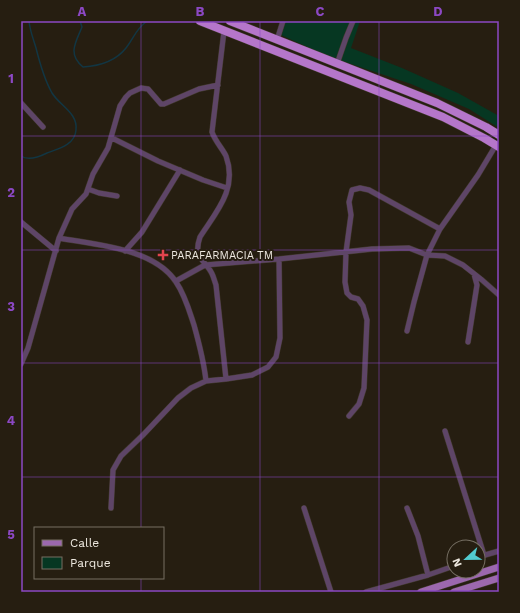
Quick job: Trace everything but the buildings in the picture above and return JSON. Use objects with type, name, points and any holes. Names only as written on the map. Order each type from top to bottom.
[{"type":"highway","points":[[200,21],[443,118],[497,146]]},
{"type":"highway","points":[[230,21],[437,103],[499,135]]},
{"type":"main road","points":[[421,592],[499,567]]},
{"type":"main road","points":[[454,592],[499,578]]},
{"type":"street","points":[[277,40],[283,21]]},
{"type":"street","points":[[337,64],[353,21]]},
{"type":"street","points":[[224,31],[212,132],[225,155],[230,174],[227,194],[200,237],[197,245],[205,265],[213,274],[216,285],[223,368],[226,379]]},
{"type":"street","points":[[21,364],[28,348],[60,238],[72,209],[86,194],[93,174],[108,148],[120,106],[126,97],[134,90],[141,88],[148,90],[161,104],[164,104],[200,89],[218,85]]},
{"type":"street","points":[[21,103],[43,127]]},
{"type":"street","points":[[112,138],[158,161],[203,180],[227,188]]},
{"type":"street","points":[[408,331],[414,302],[427,255],[440,229],[497,146]]},
{"type":"street","points":[[125,251],[142,232],[180,170]]},
{"type":"street","points":[[348,416],[359,404],[364,388],[367,320],[363,306],[358,299],[350,297],[347,293],[345,282],[346,252],[351,215],[349,202],[352,190],[360,188],[369,190],[440,229]]},
{"type":"street","points":[[88,189],[99,193],[117,196]]},
{"type":"street","points":[[21,222],[56,251]]},
{"type":"street","points":[[60,238],[125,251],[145,257],[161,267],[176,281],[183,295],[192,321],[205,366],[206,381]]},
{"type":"street","points":[[176,281],[205,265],[372,249],[409,248],[427,255],[445,256],[463,265],[499,295]]},
{"type":"street","points":[[111,508],[113,470],[121,456],[144,435],[178,398],[191,388],[206,381],[252,375],[268,367],[276,357],[280,338],[279,259]]},
{"type":"street","points":[[468,342],[478,285],[474,274]]},
{"type":"street","points":[[21,344],[28,348]]},
{"type":"street","points":[[445,430],[479,539]]},
{"type":"street","points":[[304,508],[331,592]]},
{"type":"street","points":[[407,508],[418,536],[428,575]]},
{"type":"street","points":[[486,554],[499,551]]},
{"type":"street","points":[[366,592],[446,569]]},
{"type":"green space","points":[[285,21],[360,21],[351,48],[402,68],[458,93],[499,116],[499,128],[469,109],[411,84],[327,56],[281,35]]},
{"type":"waterway","points":[[21,156],[34,158],[61,148],[73,139],[76,130],[76,124],[71,114],[55,98],[47,82],[41,66],[29,21]]},
{"type":"waterway","points":[[80,21],[82,27],[75,43],[74,53],[78,62],[83,67],[95,66],[117,57],[122,53],[137,31],[147,21]]},
{"type":"place","name":"PARAFARMACIA TM","points":[[163,255]]}]
